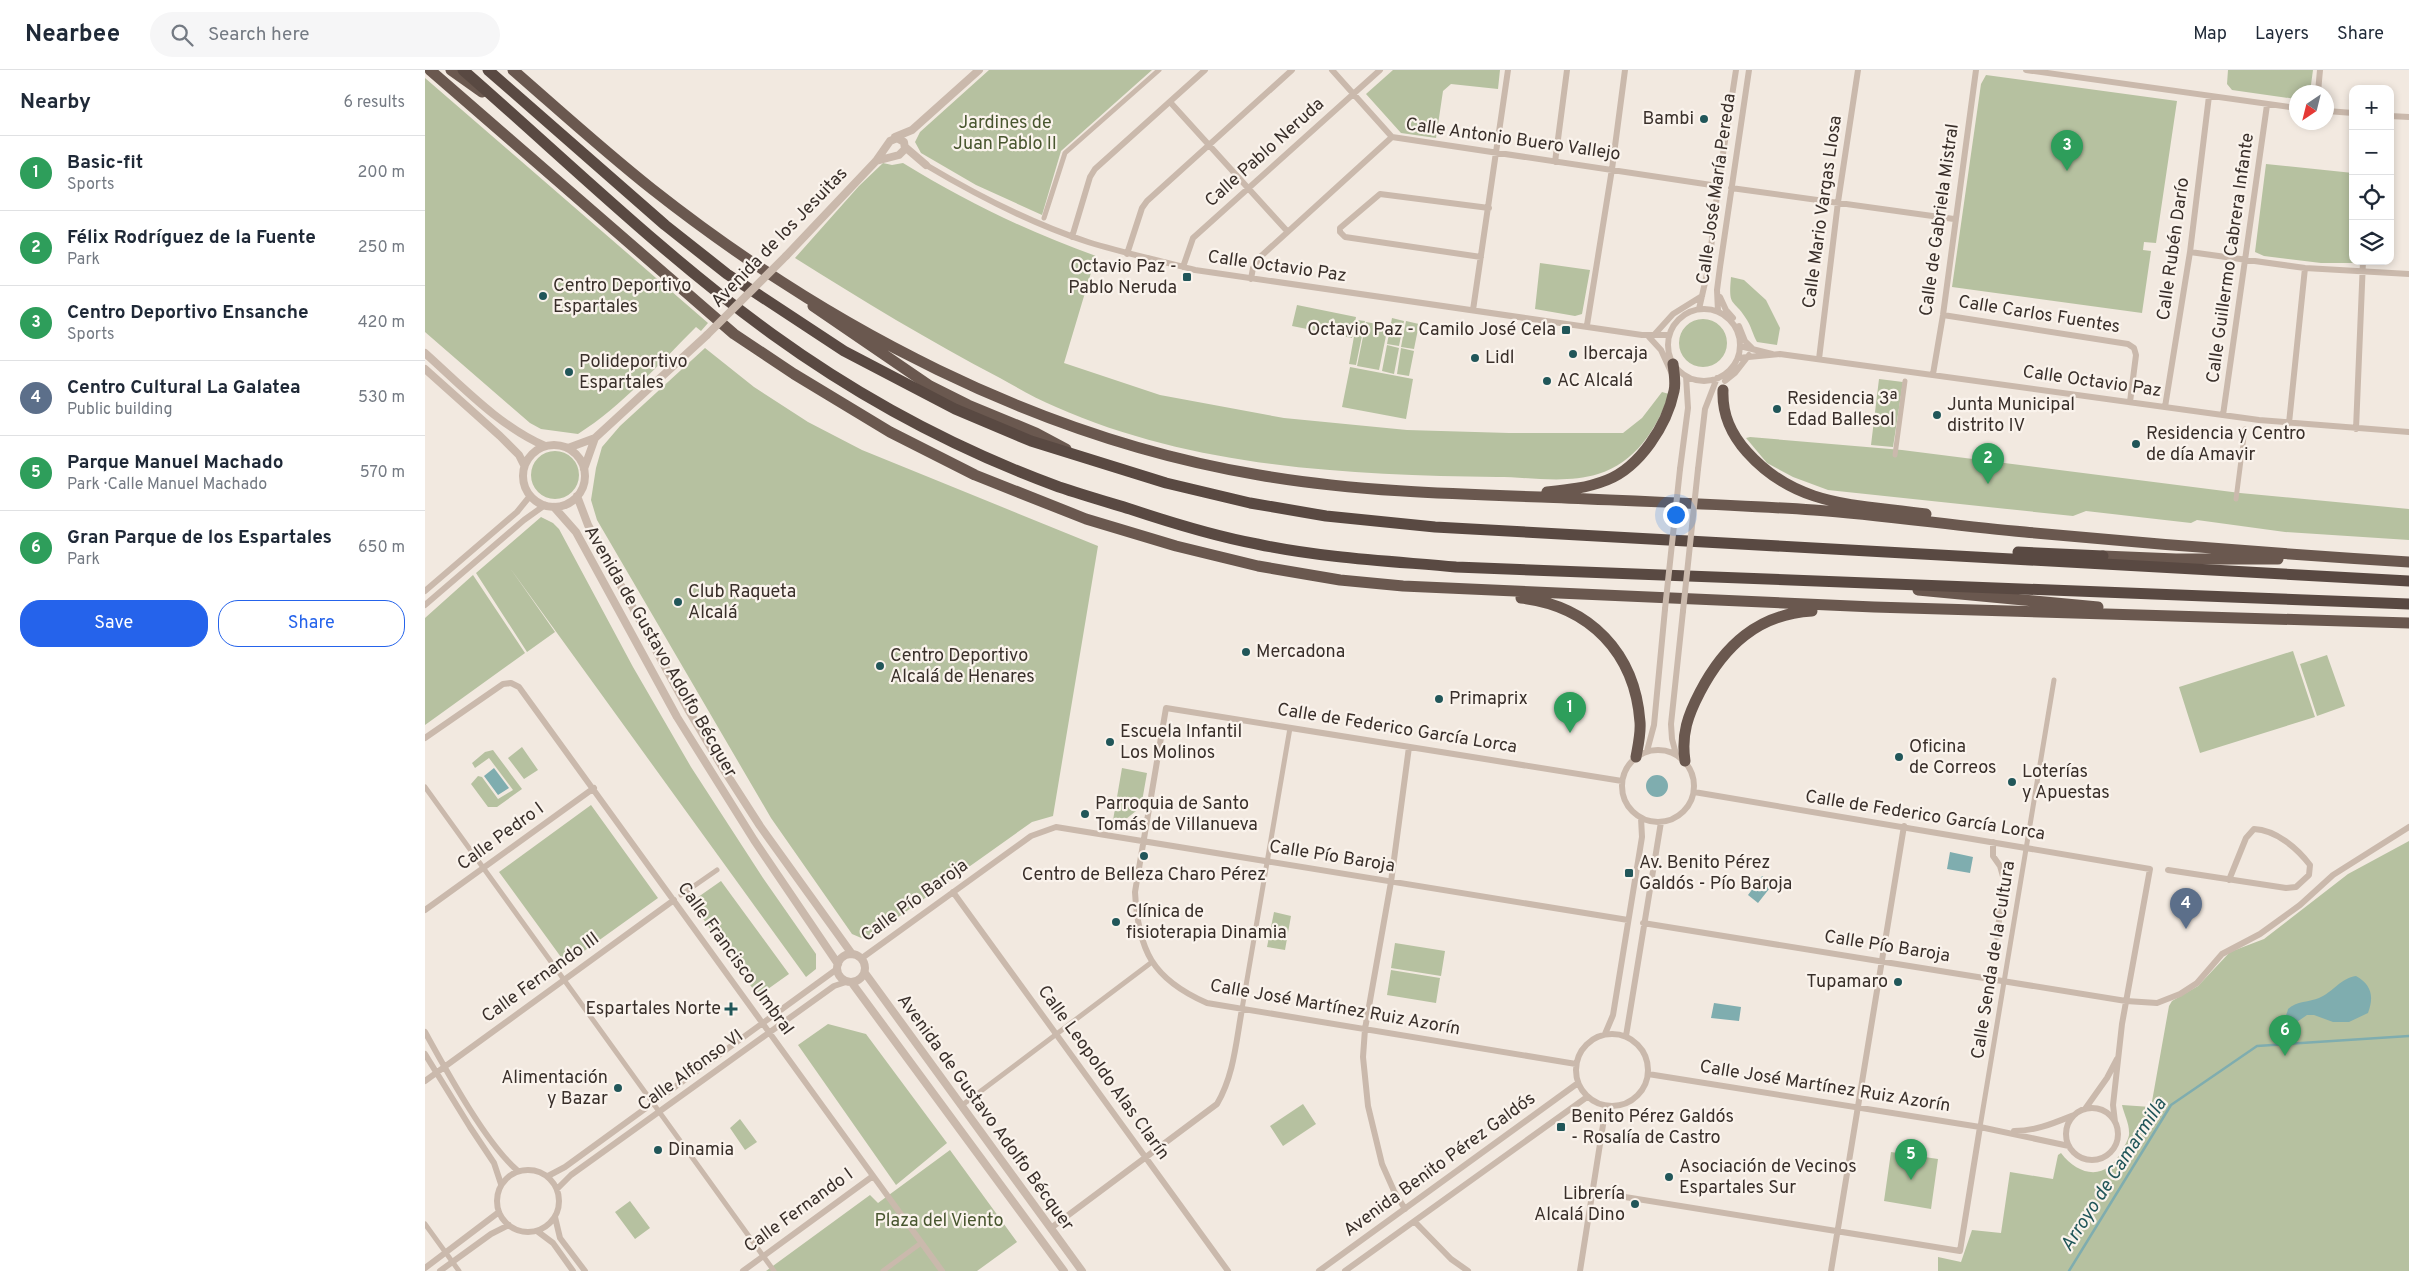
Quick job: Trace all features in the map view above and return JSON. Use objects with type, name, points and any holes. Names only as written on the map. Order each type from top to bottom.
[{"type":"highway","points":[[430,70],[734,334],[794,374],[890,432],[984,479],[1086,519],[1167,544],[1258,566],[1340,580],[1403,586],[1874,608],[2409,622]]},
{"type":"highway","points":[[451,70],[521,121]]},
{"type":"highway","points":[[463,70],[659,244],[719,294],[783,341],[901,414],[981,454],[1059,487],[1179,525],[1256,544],[1320,555],[1437,566],[1854,584],[2409,604]]},
{"type":"highway","points":[[488,70],[665,225],[727,274],[785,314],[844,351],[955,409],[1031,441],[1194,489],[1250,502],[1326,516],[1445,528],[2409,581]]},
{"type":"highway","points":[[513,70],[626,168],[720,240],[793,289],[923,363],[966,384],[1011,403],[1122,443],[1261,476],[1378,489],[1467,495],[1820,510],[2026,532],[2409,562]]},
{"type":"highway","points":[[524,70],[595,134],[626,168]]},
{"type":"highway","points":[[793,289],[823,314],[930,386],[968,405],[1036,433],[1081,457]]},
{"type":"highway","points":[[1467,495],[1564,490],[1581,488],[1608,480],[1628,466],[1643,452],[1657,433],[1667,413],[1675,389],[1673,364]]},
{"type":"highway","points":[[1724,386],[1725,415],[1733,436],[1767,472],[1789,487],[1827,500],[1959,519],[2026,532]]},
{"type":"highway","points":[[1962,556],[2008,551],[2250,560],[2332,557]]},
{"type":"highway","points":[[1854,584],[2204,617]]},
{"type":"highway","points":[[1403,586],[1423,592],[1523,598],[1549,603],[1576,614],[1600,631],[1616,651],[1631,680],[1640,725],[1636,757]]},
{"type":"highway","points":[[1680,757],[1683,732],[1690,710],[1721,656],[1736,641],[1776,617],[1797,612],[1874,608]]},
{"type":"street","points":[[894,138],[912,130],[979,70]]},
{"type":"street","points":[[1044,218],[1065,153],[1159,70]]},
{"type":"street","points":[[1073,237],[1090,177],[1095,169],[1205,70]]},
{"type":"street","points":[[1127,254],[1142,208],[1147,201],[1292,70]]},
{"type":"street","name":"Calle Antonio Buero Vallejo","points":[[1332,70],[1392,137],[1718,186]]},
{"type":"street","name":"Calle Pablo Neruda","points":[[1183,267],[1193,238],[1380,70]]},
{"type":"street","points":[[1473,310],[1509,70]]},
{"type":"street","points":[[1555,162],[1567,70]]},
{"type":"street","points":[[1587,325],[1612,169],[1625,70]]},
{"type":"street","name":"Calle José María Pereda","points":[[1699,309],[1709,265],[1718,186],[1737,70]]},
{"type":"street","name":"Calle José María Pereda","points":[[1718,311],[1718,277],[1749,70]]},
{"type":"street","name":"Calle Mario Vargas Llosa","points":[[1819,359],[1838,202],[1858,70]]},
{"type":"street","name":"Calle de Gabriela Mistral","points":[[1933,374],[1943,315],[1976,70]]},
{"type":"street","points":[[2025,70],[2289,107]]},
{"type":"street","points":[[2319,85],[2320,70]]},
{"type":"street","name":"Calle Rubén Darío","points":[[2165,407],[2190,252],[2209,96]]},
{"type":"street","points":[[1170,102],[1287,231]]},
{"type":"street","name":"Calle Guillermo Cabrera Infante","points":[[2223,415],[2267,105]]},
{"type":"street","points":[[2334,112],[2349,113]]},
{"type":"street","points":[[2394,116],[2409,117]]},
{"type":"street","points":[[901,150],[912,130]]},
{"type":"street","points":[[1251,279],[1253,268],[1259,258],[1392,137]]},
{"type":"street","points":[[894,138],[900,138],[901,150]]},
{"type":"street","name":"Avenida de los Jesuitas","points":[[568,448],[595,438],[707,335],[876,161],[894,138]]},
{"type":"street","points":[[887,146],[889,151],[901,150]]},
{"type":"street","name":"Calle Octavio Paz","points":[[901,150],[975,194],[1030,220],[1073,237],[1127,254],[1183,267],[1251,279],[1587,325],[1648,336],[1668,335]]},
{"type":"street","name":"Avenida de los Jesuitas","points":[[876,161],[901,150]]},
{"type":"street","points":[[1731,188],[1955,219]]},
{"type":"street","points":[[1481,257],[1345,237],[1339,232],[1340,228],[1380,194],[1489,208]]},
{"type":"street","points":[[2190,252],[2305,268],[2363,273],[2409,274]]},
{"type":"street","points":[[2356,429],[2363,265]]},
{"type":"street","points":[[2289,423],[2305,268]]},
{"type":"street","points":[[1718,277],[1721,281],[1721,302],[1739,325],[1751,352]]},
{"type":"street","points":[[1674,378],[1661,350],[1648,336],[1673,314],[1703,295]]},
{"type":"street","points":[[1738,358],[1740,346],[1737,331],[1733,323],[1718,311],[1699,309],[1688,312],[1679,318],[1668,335],[1668,346],[1673,364],[1686,376],[1707,381],[1727,372],[1738,358],[1751,352]]},
{"type":"street","name":"Calle Carlos Fuentes","points":[[1943,315],[2128,344],[2135,348],[2136,355],[2130,402]]},
{"type":"street","name":"Calle Octavio Paz","points":[[1648,336],[1668,346]]},
{"type":"street","name":"Calle Octavio Paz","points":[[1740,346],[1751,352],[1933,374],[2223,415],[2289,423],[2409,432]]},
{"type":"street","points":[[1724,386],[1751,352]]},
{"type":"street","points":[[425,353],[510,427],[526,438],[545,446]]},
{"type":"street","points":[[425,369],[500,436],[519,455],[524,465]]},
{"type":"street","points":[[1724,386],[1727,372]]},
{"type":"street","points":[[1647,751],[1655,725],[1665,609],[1688,408],[1686,376]]},
{"type":"street","points":[[1680,757],[1659,750],[1647,751],[1636,757],[1627,766],[1622,781],[1622,792],[1632,812],[1641,818],[1661,822],[1673,819],[1683,813],[1690,803],[1694,792],[1694,778],[1680,757],[1672,739],[1671,724],[1705,409],[1717,378]]},
{"type":"street","points":[[1895,455],[1905,381]]},
{"type":"street","points":[[2236,499],[2245,429]]},
{"type":"street","name":"Avenida de los Jesuitas","points":[[584,469],[595,438]]},
{"type":"street","points":[[556,445],[568,448],[578,456],[584,469],[582,488],[577,496],[569,502],[554,507],[545,505],[530,496],[523,482],[524,465],[530,455],[545,446],[556,445]]},
{"type":"street","points":[[425,591],[517,512],[530,496]]},
{"type":"street","name":"Avenida de Gustavo Adolfo Bécquer","points":[[577,496],[588,526],[694,720],[760,826],[853,954]]},
{"type":"street","points":[[425,604],[524,520],[545,505]]},
{"type":"street","name":"Avenida de Gustavo Adolfo Bécquer","points":[[554,507],[576,532],[677,717],[713,777],[837,966]]},
{"type":"street","name":"Calle Senda de la Cultura","points":[[1980,1127],[2054,680]]},
{"type":"street","name":"Calle Francisco Umbral","points":[[425,738],[503,684],[511,683],[519,687],[942,1271]]},
{"type":"street","name":"Calle de Federico García Lorca","points":[[1166,708],[1622,781]]},
{"type":"street","name":"Calle José Martínez Ruiz Azorín","points":[[1166,708],[1135,892],[1137,923],[1143,945],[1152,962],[1171,984],[1188,995],[1207,1003],[1576,1064]]},
{"type":"street","points":[[1051,1228],[1217,1104],[1226,1090],[1231,1072],[1290,728]]},
{"type":"street","points":[[1405,1209],[1394,1191],[1382,1164],[1368,1106],[1363,1057],[1365,1029],[1391,882],[1409,747]]},
{"type":"street","points":[[425,787],[774,1271]]},
{"type":"street","name":"Calle Pedro I","points":[[425,910],[594,788]]},
{"type":"street","name":"Calle de Federico García Lorca","points":[[1694,792],[2150,868],[2126,1001]]},
{"type":"street","points":[[1605,1034],[1613,1015],[1641,844],[1641,818]]},
{"type":"street","points":[[1626,1036],[1661,822]]},
{"type":"street","points":[[1831,1271],[1904,826]]},
{"type":"street","name":"Calle Pío Baroja","points":[[861,958],[1031,836],[1056,827],[1628,920]]},
{"type":"street","name":"Calle Pío Baroja","points":[[1643,923],[2126,1001],[2157,1003],[2181,994],[2197,983],[2222,954],[2260,934],[2300,905],[2333,875],[2409,827]]},
{"type":"street","points":[[2168,870],[2229,880],[2266,886],[2296,886],[2309,875],[2310,865],[2304,857],[2269,830],[2254,828],[2246,838],[2229,880]]},
{"type":"street","points":[[1993,842],[1993,856],[2000,866],[2004,880],[1997,937]]},
{"type":"street","points":[[681,895],[717,870]]},
{"type":"street","name":"Calle Leopoldo Alas Clarín","points":[[953,892],[1228,1271]]},
{"type":"street","name":"Calle Fernando III","points":[[425,1081],[674,900]]},
{"type":"street","points":[[853,954],[861,958],[865,963],[865,973],[860,980],[849,982],[841,978],[837,966],[843,956],[853,954]]},
{"type":"street","points":[[961,1106],[1057,1036],[1152,962]]},
{"type":"street","name":"Calle Alfonso VI","points":[[548,1176],[565,1167],[764,1024],[837,966]]},
{"type":"street","name":"Avenida de Gustavo Adolfo Bécquer","points":[[865,973],[1082,1271]]},
{"type":"street","name":"Avenida de Gustavo Adolfo Bécquer","points":[[849,982],[1064,1271]]},
{"type":"street","name":"Calle Alfonso VI","points":[[557,1189],[571,1175],[770,1032],[835,986],[849,982]]},
{"type":"street","points":[[2118,1056],[2107,1078],[2085,1109],[2071,1119],[2066,1132],[2069,1146],[2073,1153],[2088,1160],[2104,1157],[2115,1146],[2117,1130],[2113,1105],[2126,1001]]},
{"type":"street","points":[[425,1032],[445,1067],[505,1160],[518,1171]]},
{"type":"street","points":[[1605,1034],[1626,1036],[1640,1047],[1646,1058],[1648,1074],[1644,1087],[1628,1103],[1606,1106],[1587,1097],[1578,1083],[1576,1064],[1581,1050],[1587,1043],[1605,1034]]},
{"type":"street","points":[[425,1054],[494,1163],[501,1184]]},
{"type":"street","name":"Calle José Martínez Ruiz Azorín","points":[[1648,1074],[1980,1127],[2069,1146]]},
{"type":"street","name":"Avenida Benito Pérez Galdós","points":[[1319,1271],[1578,1083]]},
{"type":"street","name":"Avenida Benito Pérez Galdós","points":[[1345,1271],[1587,1097]]},
{"type":"street","points":[[1580,1271],[1594,1192],[1606,1106]]},
{"type":"street","points":[[2085,1109],[2102,1110],[2115,1122]]},
{"type":"street","name":"Calle José Martínez Ruiz Azorín","points":[[1998,1132],[2026,1131],[2047,1126],[2076,1114]]},
{"type":"street","points":[[1594,1192],[1959,1251],[1980,1127]]},
{"type":"street","points":[[518,1171],[538,1171],[548,1176],[557,1189],[559,1206],[555,1217],[547,1226],[537,1231],[518,1230],[509,1225],[499,1212],[497,1195],[501,1184],[518,1171]]},
{"type":"street","name":"Calle Fernando I","points":[[743,1271],[873,1176]]},
{"type":"street","points":[[425,1268],[499,1212]]},
{"type":"street","points":[[555,1217],[561,1238],[585,1271]]},
{"type":"street","points":[[1415,1222],[1451,1259],[1467,1271]]},
{"type":"street","points":[[425,1224],[459,1271]]},
{"type":"street","points":[[440,1271],[491,1234],[509,1225]]},
{"type":"street","points":[[537,1231],[553,1243],[573,1271]]},
{"type":"street","points":[[883,1271],[921,1243]]},
{"type":"green space","name":"Jardines de Juan Pablo II","points":[[989,70],[1152,70],[1061,151],[1042,215],[976,185],[921,153],[915,142],[920,132]]},
{"type":"green space","points":[[1393,70],[1500,70],[1498,89],[1451,84],[1443,91],[1436,138],[1401,133],[1366,94]]},
{"type":"green space","points":[[2228,70],[2313,70],[2311,85],[2289,85],[2289,98],[2232,90],[2227,84]]},
{"type":"green space","points":[[1986,75],[2177,101],[2156,243],[2144,242],[2143,250],[2151,251],[2142,313],[1952,287],[1981,84]]},
{"type":"green space","name":"Centro Deportivo Espartales","points":[[425,78],[708,323],[701,331],[696,327],[625,398],[578,434],[541,429],[530,423],[425,332]]},
{"type":"green space","points":[[883,163],[892,165],[903,163],[997,215],[1096,256],[1064,363],[1160,395],[1284,418],[1407,430],[1509,433],[1623,433],[1642,418],[1662,392],[1669,394],[1651,432],[1634,453],[1611,469],[1598,474],[1573,479],[1385,474],[1329,470],[1217,455],[1162,443],[1109,427],[1035,397],[922,335],[795,258],[859,186]]},
{"type":"green space","points":[[2266,164],[2349,173],[2349,263],[2321,263],[2264,256],[2255,252]]},
{"type":"green space","points":[[1540,263],[1590,270],[1582,314],[1575,316],[1535,309]]},
{"type":"green space","points":[[1731,277],[1744,280],[1766,300],[1780,328],[1777,345],[1757,342],[1747,320],[1731,299]]},
{"type":"green space","points":[[1297,305],[1356,317],[1352,338],[1292,326]]},
{"type":"green space","points":[[1392,318],[1404,321],[1399,346],[1387,344]]},
{"type":"green space","points":[[1698,319],[1708,319],[1720,326],[1727,338],[1727,348],[1720,360],[1708,367],[1698,367],[1690,363],[1683,356],[1679,348],[1679,338],[1683,330],[1690,323]]},
{"type":"green space","points":[[1357,320],[1365,321],[1356,365],[1349,364]]},
{"type":"green space","points":[[1406,321],[1419,324],[1414,349],[1401,347]]},
{"type":"green space","points":[[1366,322],[1388,326],[1379,370],[1357,366]]},
{"type":"green space","points":[[1387,345],[1399,348],[1394,374],[1382,371]]},
{"type":"green space","name":"Centro Deportivo Alcalá de Henares","points":[[705,348],[754,387],[808,422],[862,450],[1098,546],[1053,816],[1032,822],[866,940],[852,934],[771,818],[597,520],[591,500],[596,468],[602,447],[620,426]]},
{"type":"green space","points":[[1401,348],[1414,351],[1409,376],[1397,374]]},
{"type":"green space","points":[[1350,367],[1413,379],[1406,419],[1342,407]]},
{"type":"green space","points":[[1879,379],[1903,382],[1893,447],[1871,445]]},
{"type":"green space","points":[[1746,438],[1902,450],[2240,493],[2409,509],[2409,540],[2285,532],[2197,520],[2191,523],[2086,511],[2073,516],[1828,490],[1793,477],[1767,463]]},
{"type":"green space","points":[[550,451],[560,451],[572,458],[579,470],[579,480],[572,492],[560,499],[550,499],[542,495],[535,488],[531,480],[531,470],[535,462],[542,455]]},
{"type":"green space","points":[[541,517],[553,523],[559,529],[633,667],[691,767],[763,878],[816,954],[816,969],[806,977],[510,568],[555,632],[527,652],[476,573]]},
{"type":"green space","points":[[473,575],[525,653],[425,725],[425,618]]},
{"type":"green space","points":[[2293,651],[2315,717],[2200,753],[2179,687]]},
{"type":"green space","points":[[2327,655],[2345,706],[2317,716],[2300,664]]},
{"type":"green space","points":[[522,747],[538,770],[524,779],[508,758]]},
{"type":"green space","points":[[493,750],[522,789],[497,807],[488,807],[471,784],[478,776],[482,777],[498,799],[513,790],[489,758],[475,768],[472,763],[485,752]]},
{"type":"green space","points":[[1122,768],[1147,773],[1141,807],[1116,827],[1112,826]]},
{"type":"green space","points":[[591,805],[658,898],[566,964],[499,872]]},
{"type":"green space","points":[[2409,841],[2409,1271],[1938,1271],[1938,1257],[1961,1262],[1972,1230],[2001,1233],[2010,1172],[2053,1179],[2058,1155],[2061,1153],[2077,1167],[2085,1171],[2102,1171],[2116,1160],[2129,1134],[2122,1105],[2151,1107],[2169,1006],[2172,1001],[2198,986],[2230,952],[2264,939],[2348,874]]},
{"type":"green space","points":[[721,881],[789,974],[758,996],[691,902]]},
{"type":"green space","points":[[1274,912],[1291,916],[1285,950],[1267,947]]},
{"type":"green space","points":[[1395,943],[1445,951],[1441,976],[1391,968]]},
{"type":"green space","points":[[1391,970],[1440,978],[1436,1003],[1387,995]]},
{"type":"green space","points":[[828,1024],[866,1034],[947,1143],[896,1185],[798,1045]]},
{"type":"green space","points":[[1303,1104],[1316,1124],[1283,1146],[1270,1126]]},
{"type":"green space","points":[[740,1119],[757,1142],[745,1150],[730,1128]]},
{"type":"green space","name":"Plaza del Viento","points":[[950,1150],[1017,1242],[977,1271],[766,1271],[870,1195],[878,1203]]},
{"type":"green space","points":[[1891,1152],[1938,1159],[1931,1209],[1884,1201]]},
{"type":"green space","points":[[630,1201],[650,1228],[635,1239],[615,1212]]},
{"type":"water","points":[[494,768],[509,788],[498,795],[484,776]]},
{"type":"water","points":[[1657,775],[1667,782],[1668,786],[1661,796],[1657,797],[1647,790],[1646,786],[1653,776]]},
{"type":"water","points":[[1950,852],[1973,857],[1970,873],[1947,869]]},
{"type":"water","points":[[1762,876],[1773,884],[1758,903],[1748,895]]},
{"type":"water","points":[[2356,976],[2365,983],[2370,992],[2371,1002],[2368,1013],[2349,1022],[2333,1022],[2314,1015],[2307,1015],[2294,1024],[2287,1021],[2285,1017],[2291,1006],[2319,998],[2346,979]]},
{"type":"water","points":[[1714,1003],[1741,1007],[1739,1021],[1711,1018]]},
{"type":"waterway","name":"Arroyo de Camarmilla","points":[[2069,1271],[2171,1105],[2257,1046],[2409,1036]]},
{"type":"place","name":"Bambi","points":[[1704,119]]},
{"type":"place","name":"Centro Deportivo Ensanche","points":[[2067,171]]},
{"type":"place","name":"Octavio Paz - Pablo Neruda","points":[[1187,277]]},
{"type":"place","name":"Centro Deportivo Espartales","points":[[543,296]]},
{"type":"place","name":"Octavio Paz - Camilo José Cela","points":[[1566,330]]},
{"type":"place","name":"Ibercaja","points":[[1573,354]]},
{"type":"place","name":"Lidl","points":[[1475,358]]},
{"type":"place","name":"Polideportivo Espartales","points":[[569,372]]},
{"type":"place","name":"AC Alcalá","points":[[1547,381]]},
{"type":"place","name":"Residencia 3ª Edad Ballesol","points":[[1777,409]]},
{"type":"place","name":"Junta Municipal distrito IV","points":[[1937,415]]},
{"type":"place","name":"Residencia y Centro de día Amavir","points":[[2136,444]]},
{"type":"place","name":"Félix Rodríguez de la Fuente","points":[[1988,484]]},
{"type":"place","name":"Club Raqueta Alcalá","points":[[678,602]]},
{"type":"place","name":"Mercadona","points":[[1246,652]]},
{"type":"place","name":"Centro Deportivo Alcalá de Henares","points":[[880,666]]},
{"type":"place","name":"Primaprix","points":[[1439,699]]},
{"type":"place","name":"Basic-fit","points":[[1570,733]]},
{"type":"place","name":"Escuela Infantil Los Molinos","points":[[1110,742]]},
{"type":"place","name":"Oficina de Correos","points":[[1899,757]]},
{"type":"place","name":"Loterías y Apuestas","points":[[2012,782]]},
{"type":"place","name":"Parroquia de Santo Tomás de Villanueva","points":[[1085,814]]},
{"type":"place","name":"Centro de Belleza Charo Pérez","points":[[1144,856]]},
{"type":"place","name":"Av. Benito Pérez Galdós - Pío Baroja","points":[[1629,873]]},
{"type":"place","name":"Clínica de fisioterapia Dinamia","points":[[1116,922]]},
{"type":"place","name":"Centro Cultural La Galatea","points":[[2186,929]]},
{"type":"place","name":"Tupamaro","points":[[1898,982]]},
{"type":"place","name":"Espartales Norte","points":[[731,1009]]},
{"type":"place","name":"Gran Parque de los Espartales","points":[[2285,1056]]},
{"type":"place","name":"Alimentación y Bazar","points":[[618,1088]]},
{"type":"place","name":"Benito Pérez Galdós - Rosalía de Castro","points":[[1561,1127]]},
{"type":"place","name":"Dinamia","points":[[658,1150]]},
{"type":"place","name":"Asociación de Vecinos Espartales Sur","points":[[1669,1177]]},
{"type":"place","name":"Parque Manuel Machado","points":[[1911,1180]]},
{"type":"place","name":"Librería Alcalá Dino","points":[[1635,1204]]}]
